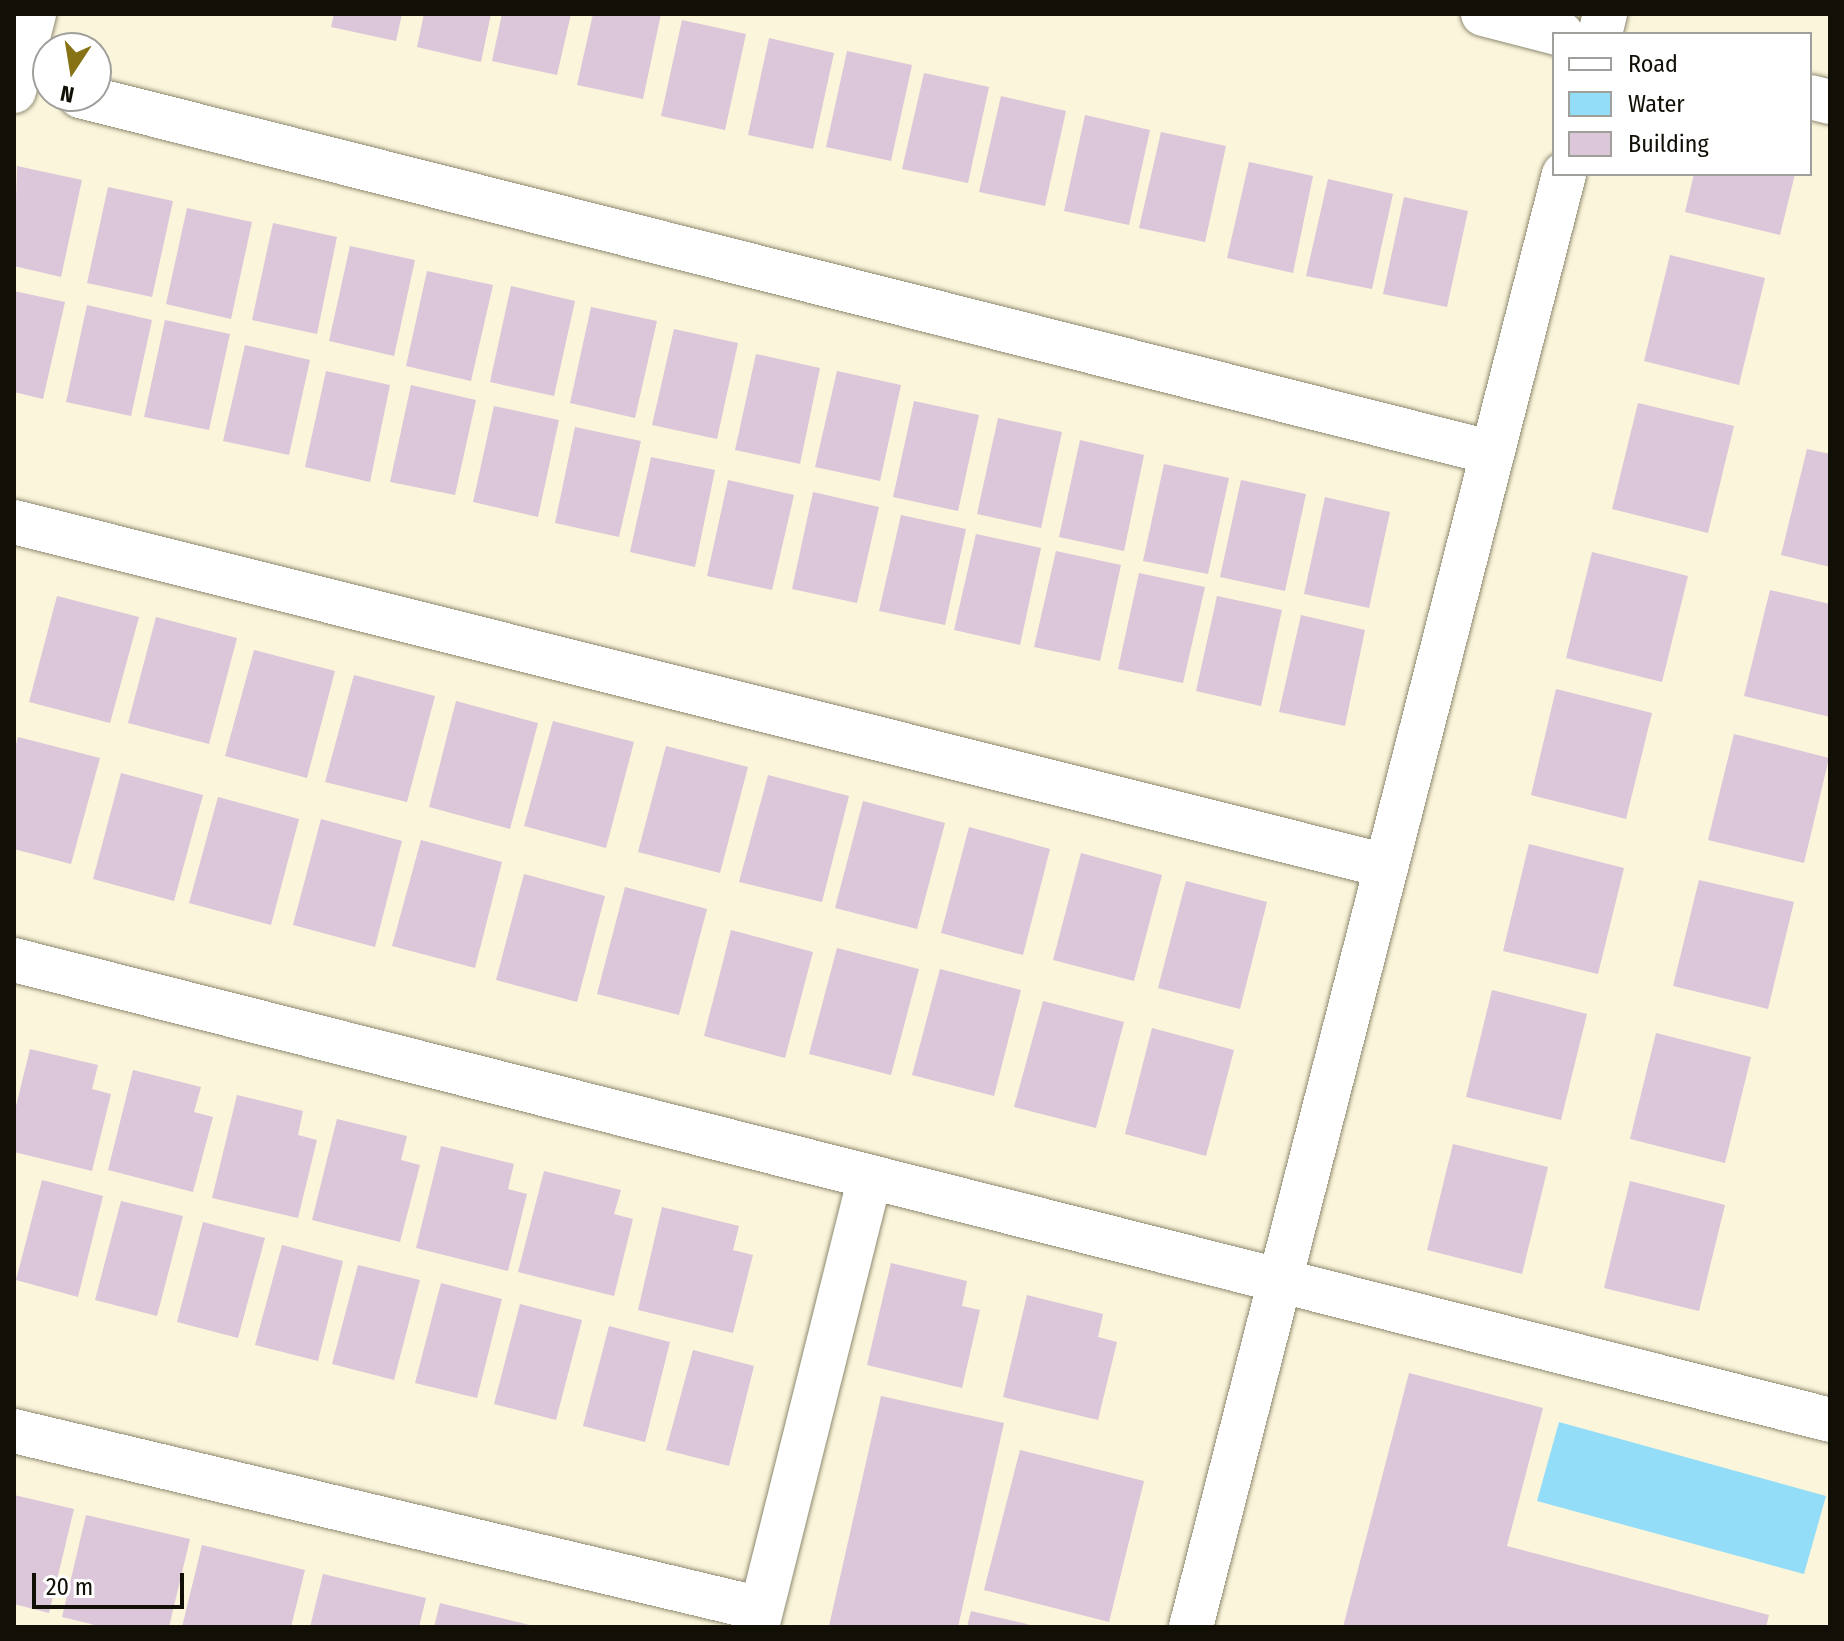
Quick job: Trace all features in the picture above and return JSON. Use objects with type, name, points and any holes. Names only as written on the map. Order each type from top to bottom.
[{"type":"street","points":[[26,86],[34,14]]},
{"type":"street","points":[[1483,14],[1553,32]]},
{"type":"street","points":[[112,104],[1493,453]]},
{"type":"street","points":[[1191,1627],[1563,176]]},
{"type":"street","points":[[14,522],[1387,866]]},
{"type":"street","points":[[14,960],[1281,1280],[1828,1411]]},
{"type":"street","points":[[14,1431],[759,1618],[870,1177]]},
{"type":"water","points":[[1559,1422],[1826,1496],[1804,1574],[1537,1501]]},
{"type":"building","points":[[334,14],[402,14],[396,41],[331,27]]},
{"type":"building","points":[[424,14],[491,14],[481,62],[417,47]]},
{"type":"building","points":[[502,14],[571,14],[557,75],[492,61]]},
{"type":"building","points":[[593,14],[661,14],[643,99],[577,85]]},
{"type":"building","points":[[682,20],[746,34],[725,130],[661,116]]},
{"type":"building","points":[[769,38],[834,53],[813,149],[748,135]]},
{"type":"building","points":[[847,51],[912,65],[891,161],[826,147]]},
{"type":"building","points":[[924,73],[989,87],[968,183],[902,169]]},
{"type":"building","points":[[1001,96],[1066,111],[1045,206],[979,192]]},
{"type":"building","points":[[1085,115],[1150,130],[1129,225],[1064,211]]},
{"type":"building","points":[[1161,132],[1226,146],[1205,242],[1139,228]]},
{"type":"building","points":[[1249,162],[1313,176],[1293,273],[1227,258]]},
{"type":"building","points":[[17,166],[82,180],[61,277],[14,266]]},
{"type":"building","points":[[1694,176],[1795,176],[1780,235],[1685,212]]},
{"type":"building","points":[[1328,179],[1393,194],[1372,289],[1306,276]]},
{"type":"building","points":[[108,187],[173,201],[152,297],[87,283]]},
{"type":"building","points":[[1404,197],[1468,211],[1447,307],[1383,294]]},
{"type":"building","points":[[187,208],[252,222],[231,319],[166,304]]},
{"type":"building","points":[[273,223],[337,237],[317,334],[252,320]]},
{"type":"building","points":[[350,246],[415,260],[394,356],[329,341]]},
{"type":"building","points":[[1670,255],[1765,278],[1739,385],[1644,361]]},
{"type":"building","points":[[427,271],[493,285],[471,381],[406,366]]},
{"type":"building","points":[[511,286],[575,301],[554,396],[490,382]]},
{"type":"building","points":[[14,291],[65,302],[43,399],[14,392]]},
{"type":"building","points":[[87,305],[152,320],[131,416],[66,402]]},
{"type":"building","points":[[591,307],[657,321],[635,418],[570,403]]},
{"type":"building","points":[[165,320],[230,334],[209,430],[144,417]]},
{"type":"building","points":[[674,329],[738,343],[717,439],[652,425]]},
{"type":"building","points":[[245,345],[310,360],[289,455],[223,441]]},
{"type":"building","points":[[756,354],[820,368],[800,464],[735,450]]},
{"type":"building","points":[[326,371],[390,385],[370,482],[305,467]]},
{"type":"building","points":[[837,371],[901,385],[880,481],[815,467]]},
{"type":"building","points":[[411,385],[476,400],[455,495],[390,482]]},
{"type":"building","points":[[914,401],[979,415],[958,511],[893,497]]},
{"type":"building","points":[[1638,403],[1734,426],[1708,533],[1612,509]]},
{"type":"building","points":[[494,406],[559,420],[538,517],[473,502]]},
{"type":"building","points":[[998,418],[1062,432],[1041,528],[977,514]]},
{"type":"building","points":[[575,427],[641,441],[619,537],[555,523]]},
{"type":"building","points":[[1080,440],[1144,455],[1124,551],[1059,537]]},
{"type":"building","points":[[1807,449],[1830,454],[1830,567],[1781,555]]},
{"type":"building","points":[[651,457],[715,470],[695,567],[630,552]]},
{"type":"building","points":[[1164,464],[1229,478],[1208,574],[1143,561]]},
{"type":"building","points":[[728,480],[794,495],[772,590],[707,576]]},
{"type":"building","points":[[1241,480],[1306,494],[1285,591],[1220,577]]},
{"type":"building","points":[[813,492],[879,507],[857,603],[792,589]]},
{"type":"building","points":[[1325,497],[1390,512],[1369,608],[1304,594]]},
{"type":"building","points":[[901,515],[966,529],[945,625],[879,611]]},
{"type":"building","points":[[976,534],[1041,548],[1020,645],[954,630]]},
{"type":"building","points":[[1056,551],[1121,565],[1100,661],[1034,647]]},
{"type":"building","points":[[1592,552],[1688,576],[1662,682],[1566,658]]},
{"type":"building","points":[[1139,573],[1205,587],[1183,683],[1118,669]]},
{"type":"building","points":[[1770,590],[1830,604],[1830,717],[1744,696]]},
{"type":"building","points":[[57,596],[139,617],[110,723],[29,702]]},
{"type":"building","points":[[1217,596],[1282,610],[1261,706],[1196,691]]},
{"type":"building","points":[[1301,615],[1365,630],[1345,726],[1279,712]]},
{"type":"building","points":[[156,617],[237,638],[209,744],[128,723]]},
{"type":"building","points":[[254,650],[335,671],[307,778],[225,756]]},
{"type":"building","points":[[354,675],[435,696],[407,802],[325,782]]},
{"type":"building","points":[[1556,689],[1652,713],[1626,819],[1531,795]]},
{"type":"building","points":[[456,701],[538,723],[510,829],[429,807]]},
{"type":"building","points":[[553,721],[634,742],[606,848],[524,826]]},
{"type":"building","points":[[1734,734],[1829,758],[1804,863],[1708,840]]},
{"type":"building","points":[[18,737],[100,758],[71,864],[14,849],[14,751]]},
{"type":"building","points":[[666,746],[748,767],[720,873],[638,852]]},
{"type":"building","points":[[121,773],[203,795],[174,901],[93,879]]},
{"type":"building","points":[[768,775],[849,796],[822,902],[739,882]]},
{"type":"building","points":[[218,797],[299,819],[271,925],[189,903]]},
{"type":"building","points":[[863,801],[945,823],[917,929],[835,908]]},
{"type":"building","points":[[321,819],[402,841],[375,947],[293,925]]},
{"type":"building","points":[[969,827],[1050,849],[1023,955],[941,933]]},
{"type":"building","points":[[421,840],[502,862],[475,968],[392,946]]},
{"type":"building","points":[[1529,844],[1624,868],[1598,974],[1503,951]]},
{"type":"building","points":[[1081,853],[1162,875],[1134,981],[1053,960]]},
{"type":"building","points":[[524,874],[605,896],[577,1002],[496,980]]},
{"type":"building","points":[[1699,880],[1794,902],[1768,1009],[1673,986]]},
{"type":"building","points":[[1186,881],[1267,902],[1240,1009],[1158,988]]},
{"type":"building","points":[[625,887],[707,909],[679,1015],[597,994]]},
{"type":"building","points":[[731,930],[813,952],[785,1058],[704,1036]]},
{"type":"building","points":[[837,948],[919,969],[891,1075],[809,1054]]},
{"type":"building","points":[[940,969],[1021,990],[994,1096],[912,1075]]},
{"type":"building","points":[[1492,990],[1587,1014],[1561,1120],[1466,1097]]},
{"type":"building","points":[[1043,1001],[1124,1022],[1096,1128],[1014,1107]]},
{"type":"building","points":[[1152,1028],[1234,1050],[1206,1156],[1125,1134]]},
{"type":"building","points":[[1656,1033],[1751,1057],[1725,1163],[1630,1139]]},
{"type":"building","points":[[30,1049],[98,1065],[92,1089],[111,1094],[92,1171],[14,1152],[14,1114]]},
{"type":"building","points":[[133,1070],[201,1087],[194,1112],[213,1117],[193,1192],[108,1170]]},
{"type":"building","points":[[237,1095],[303,1111],[298,1135],[317,1140],[298,1218],[212,1198]]},
{"type":"building","points":[[337,1119],[407,1136],[401,1160],[420,1165],[400,1242],[312,1220]]},
{"type":"building","points":[[1453,1144],[1548,1167],[1522,1274],[1427,1250]]},
{"type":"building","points":[[441,1146],[514,1164],[508,1189],[527,1194],[508,1271],[416,1248]]},
{"type":"building","points":[[544,1171],[621,1190],[614,1214],[633,1219],[614,1296],[518,1272]]},
{"type":"building","points":[[42,1180],[103,1196],[78,1297],[16,1280]]},
{"type":"building","points":[[1630,1181],[1725,1205],[1699,1311],[1604,1288]]},
{"type":"building","points":[[121,1201],[183,1216],[157,1316],[95,1300]]},
{"type":"building","points":[[662,1207],[739,1226],[733,1250],[753,1255],[733,1333],[638,1310]]},
{"type":"building","points":[[203,1222],[265,1238],[238,1338],[177,1322]]},
{"type":"building","points":[[282,1245],[343,1261],[318,1361],[255,1345]]},
{"type":"building","points":[[891,1263],[967,1281],[962,1306],[980,1310],[962,1388],[867,1365]]},
{"type":"building","points":[[358,1265],[420,1280],[394,1380],[332,1364]]},
{"type":"building","points":[[441,1283],[502,1299],[477,1398],[415,1383]]},
{"type":"building","points":[[1027,1295],[1103,1314],[1098,1337],[1117,1342],[1098,1420],[1003,1397]]},
{"type":"building","points":[[520,1304],[582,1320],[556,1420],[494,1404]]},
{"type":"building","points":[[609,1326],[670,1342],[645,1442],[583,1426]]},
{"type":"building","points":[[693,1350],[754,1366],[729,1466],[666,1450]]},
{"type":"building","points":[[1409,1373],[1543,1408],[1507,1546],[1769,1615],[1766,1627],[1343,1627]]},
{"type":"building","points":[[881,1396],[1004,1423],[958,1627],[829,1626]]},
{"type":"building","points":[[1020,1450],[1144,1481],[1109,1622],[984,1590]]},
{"type":"building","points":[[14,1495],[74,1509],[49,1613],[14,1604]]},
{"type":"building","points":[[86,1515],[190,1539],[169,1627],[103,1627],[62,1617]]},
{"type":"building","points":[[202,1545],[305,1570],[291,1627],[182,1627]]},
{"type":"building","points":[[323,1574],[426,1598],[419,1627],[310,1627]]},
{"type":"building","points":[[440,1603],[534,1626],[534,1627],[434,1627]]},
{"type":"building","points":[[971,1611],[1035,1626],[1035,1627],[967,1627]]}]
